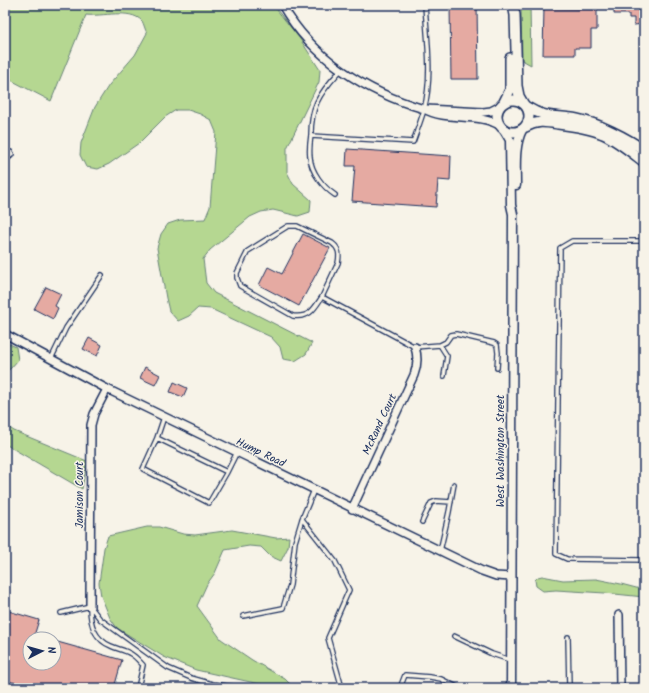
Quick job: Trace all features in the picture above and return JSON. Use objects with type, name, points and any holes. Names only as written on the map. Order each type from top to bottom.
[{"type":"main road","points":[[513,7],[511,15],[510,90],[501,105],[496,118],[502,128],[514,132],[535,122],[541,121],[586,128],[612,139],[644,162]]},
{"type":"main road","points":[[513,7],[515,15],[517,86],[519,96],[525,105],[529,117],[524,128]]},
{"type":"main road","points":[[501,105],[514,100],[541,115],[586,121],[622,136],[644,150]]},
{"type":"street","points":[[282,5],[296,26],[326,58],[341,70],[366,86],[385,96],[430,112],[453,117],[488,120],[502,128]]},
{"type":"street","points":[[424,109],[431,108],[454,111],[483,112],[491,111],[501,105]]},
{"type":"street","name":"West Washington Street","points":[[502,128],[510,140],[511,205],[513,214]]},
{"type":"street","name":"West Washington Street","points":[[511,688],[513,214],[515,204],[517,142],[524,128]]},
{"type":"street","name":"Hump Road","points":[[5,334],[107,389],[352,509],[482,571],[496,576],[511,577]]},
{"type":"street","name":"McRand Court","points":[[352,509],[414,375],[418,358],[415,347]]},
{"type":"street","name":"Jamison Court","points":[[90,606],[91,425],[94,414],[107,389]]},
{"type":"street","points":[[619,615],[620,688]]},
{"type":"lane","points":[[311,136],[413,142],[424,109],[428,70],[425,5]]},
{"type":"lane","points":[[335,195],[324,186],[312,167],[310,158],[312,114],[317,102],[330,82],[341,70]]},
{"type":"lane","points":[[288,226],[297,226],[332,243],[338,251],[340,257],[338,263],[322,297],[313,310],[307,315],[293,316],[240,286],[237,273],[248,251],[288,226]]},
{"type":"lane","points":[[644,241],[572,241],[560,248],[556,554],[567,559],[644,560]]},
{"type":"lane","points":[[51,359],[66,328],[102,275]]},
{"type":"lane","points":[[322,297],[415,347],[440,345],[446,342],[451,335],[456,334],[494,343],[497,345],[498,353],[497,368]]},
{"type":"lane","points":[[440,345],[447,356],[444,376]]},
{"type":"lane","points":[[164,417],[157,438],[143,469],[209,503],[237,452]]},
{"type":"lane","points":[[157,438],[227,472]]},
{"type":"lane","points":[[440,551],[454,484]]},
{"type":"lane","points":[[244,616],[283,608],[290,585],[295,542],[302,519],[314,490]]},
{"type":"lane","points":[[422,522],[431,503],[436,501],[451,502]]},
{"type":"lane","points":[[302,519],[335,561],[349,590],[328,638],[342,688]]},
{"type":"lane","points":[[61,613],[90,606]]},
{"type":"lane","points":[[90,606],[90,621],[102,641],[110,646],[131,653],[143,665],[138,688]]},
{"type":"lane","points":[[90,606],[100,618],[168,668],[191,678],[212,684],[241,688]]},
{"type":"lane","points":[[454,636],[492,654],[510,660]]},
{"type":"lane","points":[[568,637],[569,688]]},
{"type":"lane","points":[[400,688],[405,675],[430,676],[441,679],[459,688]]},
{"type":"green space","points":[[5,5],[273,5],[300,39],[320,70],[319,82],[287,148],[287,172],[293,184],[311,200],[310,212],[298,216],[273,210],[261,212],[250,217],[210,250],[203,259],[206,283],[214,293],[312,343],[306,354],[295,361],[283,359],[280,347],[271,337],[211,309],[198,308],[189,316],[178,321],[169,311],[157,248],[161,234],[168,224],[180,220],[205,219],[210,207],[216,132],[211,120],[188,110],[176,110],[165,117],[139,143],[109,164],[98,169],[86,167],[80,155],[81,143],[95,107],[109,85],[135,55],[147,33],[142,21],[137,17],[123,14],[86,15],[51,101],[5,77]]},
{"type":"green space","points":[[521,5],[530,5],[531,65],[522,60]]},
{"type":"green space","points":[[5,342],[16,347],[18,360],[10,369],[5,371]]},
{"type":"green space","points":[[5,425],[14,431],[87,461],[82,489],[5,444]]},
{"type":"green space","points":[[147,527],[159,527],[183,534],[195,535],[232,530],[276,538],[289,537],[288,547],[281,561],[270,556],[261,547],[249,546],[225,550],[215,573],[207,584],[197,606],[221,639],[252,660],[285,679],[294,688],[269,688],[264,685],[196,670],[164,657],[117,628],[110,618],[101,596],[99,583],[104,548],[108,536]]},
{"type":"green space","points":[[542,576],[563,580],[596,579],[621,584],[644,590],[644,597],[556,590],[543,591],[536,586],[535,580]]},
{"type":"building","points":[[450,5],[477,5],[478,79],[451,79]]},
{"type":"building","points":[[614,5],[644,5],[644,24],[634,25],[634,18],[629,18],[629,14],[614,14]]},
{"type":"building","points":[[544,8],[597,9],[597,30],[591,30],[591,48],[575,48],[575,55],[543,55]]},
{"type":"building","points":[[347,149],[451,156],[450,181],[438,180],[436,207],[352,201],[355,166],[346,166]]},
{"type":"building","points":[[303,234],[330,248],[299,306],[259,285],[268,267],[282,274]]},
{"type":"building","points":[[46,287],[61,294],[55,306],[58,308],[53,319],[34,309]]},
{"type":"building","points":[[89,338],[102,345],[97,356],[83,349]]},
{"type":"building","points":[[145,367],[160,375],[155,385],[140,378]]},
{"type":"building","points":[[174,382],[187,388],[183,397],[170,392]]},
{"type":"building","points":[[5,610],[39,620],[36,631],[22,631],[22,671],[62,671],[62,643],[122,660],[114,688],[33,688],[5,680]]}]
